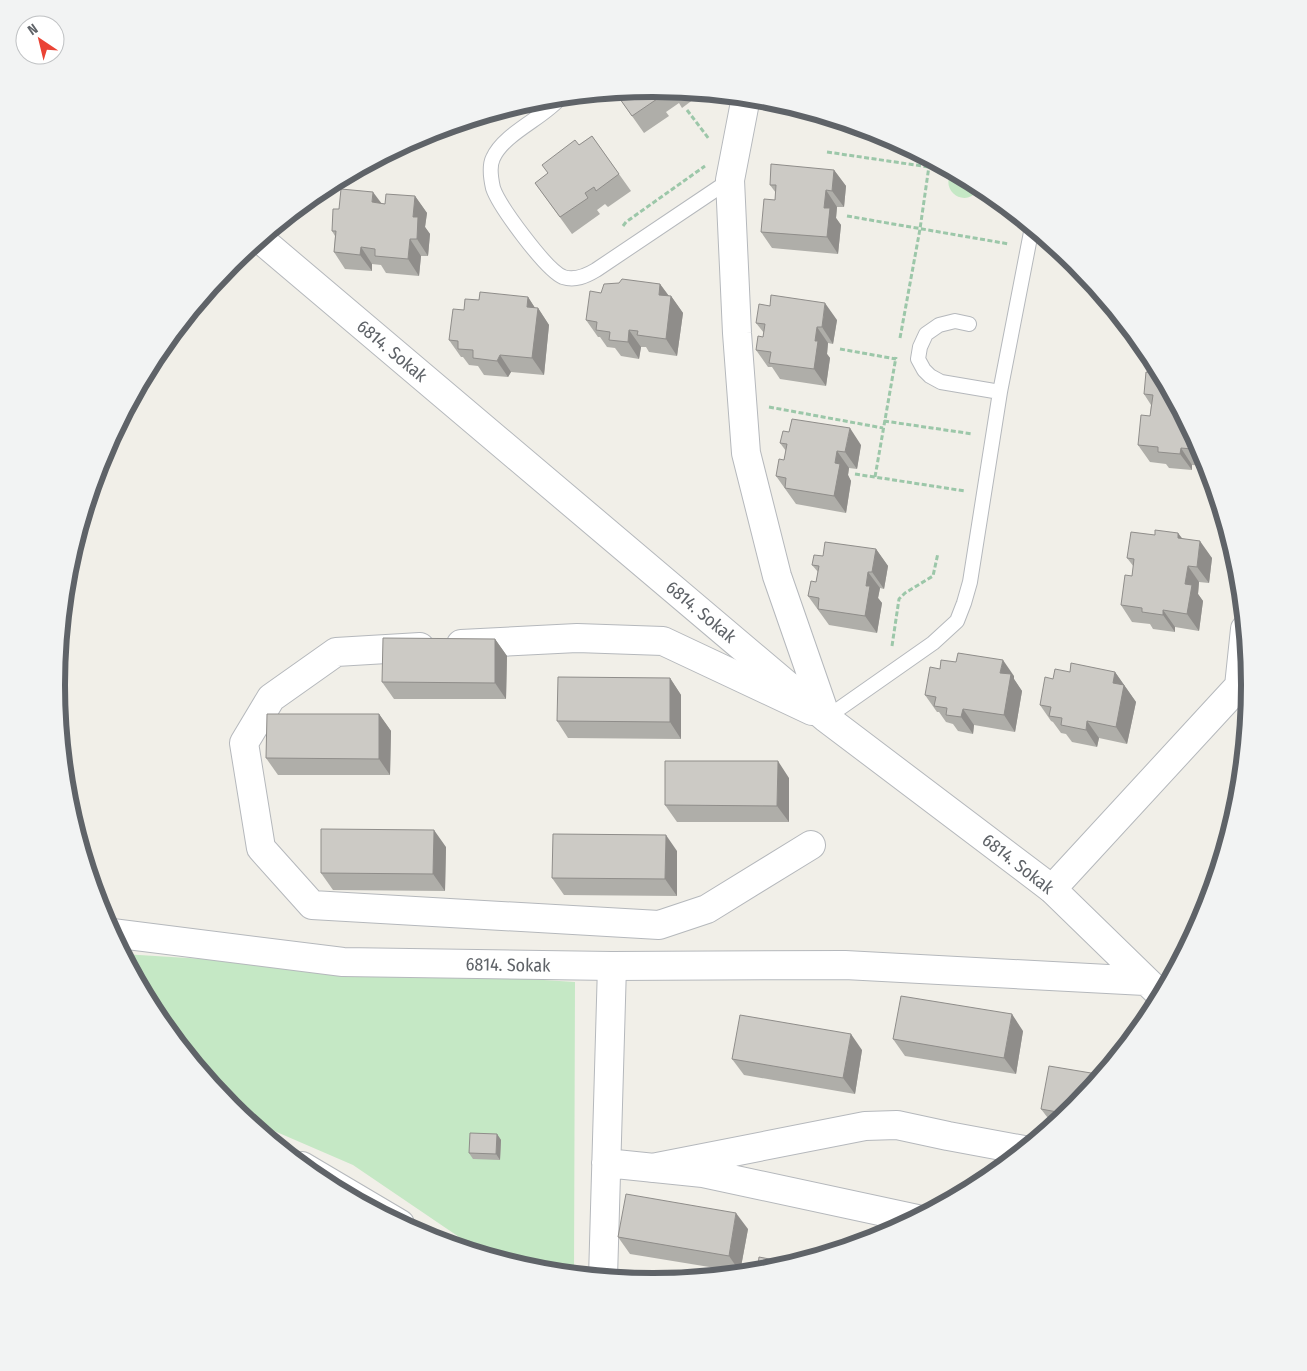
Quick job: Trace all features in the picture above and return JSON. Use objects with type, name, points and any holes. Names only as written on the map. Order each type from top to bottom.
[{"type":"street","points":[[745,104],[730,180],[736,333],[746,453],[778,576],[826,718]]},
{"type":"street","name":"6814. Sokak","points":[[265,243],[826,718],[1052,889],[1153,988]]},
{"type":"street","points":[[811,846],[707,910],[659,925],[312,904],[261,848],[244,743],[271,698],[336,652],[577,638],[663,641],[826,718]]},
{"type":"street","points":[[1052,889],[1242,677]]},
{"type":"street","name":"6814. Sokak","points":[[120,933],[343,962],[612,966],[845,965],[1153,988]]},
{"type":"street","points":[[603,1272],[612,966]]},
{"type":"street","points":[[652,1168],[865,1126],[897,1125],[1016,1149]]},
{"type":"street","points":[[606,1163],[703,1173],[906,1217]]},
{"type":"lane","points":[[552,106],[501,146],[492,159],[491,175],[494,189],[501,204],[548,265],[561,276],[569,278],[584,277],[730,180]]},
{"type":"lane","points":[[826,718],[933,643],[957,621],[970,582],[1000,392],[1031,234]]},
{"type":"lane","points":[[969,324],[955,321],[940,325],[926,334],[920,347],[918,359],[930,376],[941,382],[1000,392]]},
{"type":"path","points":[[687,110],[709,139]]},
{"type":"path","points":[[708,148],[710,130]]},
{"type":"path","points":[[827,152],[929,167],[920,229],[899,340]]},
{"type":"path","points":[[636,242],[623,226],[626,222],[706,165]]},
{"type":"path","points":[[847,216],[1028,248]]},
{"type":"path","points":[[840,350],[896,359]]},
{"type":"path","points":[[875,477],[898,350]]},
{"type":"path","points":[[766,407],[883,428]]},
{"type":"path","points":[[884,421],[993,437]]},
{"type":"path","points":[[855,474],[984,494]]},
{"type":"path","points":[[897,668],[891,650],[899,599],[905,593],[933,576],[938,552]]},
{"type":"green space","points":[[950,177],[975,193],[969,197],[962,198],[956,196],[949,186]]},
{"type":"green space","points":[[130,954],[575,982],[574,1269],[539,1263],[471,1245],[353,1165],[263,1126],[237,1102],[187,1044],[164,1012]]},
{"type":"building","points":[[656,97],[657,99],[632,116],[619,98]]},
{"type":"building","points":[[592,136],[619,174],[596,191],[594,187],[585,193],[588,198],[560,217],[535,183],[548,173],[542,165],[575,140],[579,145]]},
{"type":"building","points":[[771,164],[834,170],[832,191],[826,190],[824,208],[830,208],[827,237],[761,232],[764,199],[775,200],[776,185],[770,185]]},
{"type":"building","points":[[341,189],[373,192],[372,202],[385,204],[386,194],[415,196],[413,217],[418,217],[417,239],[410,239],[408,259],[375,256],[375,249],[361,247],[360,255],[334,252],[336,231],[332,231],[333,209],[339,209]]},
{"type":"building","points":[[622,279],[660,284],[659,295],[671,296],[666,339],[637,335],[638,331],[629,330],[628,342],[609,340],[610,332],[596,330],[597,322],[586,320],[590,291],[601,293],[604,284],[619,283]]},
{"type":"building","points":[[480,292],[528,297],[527,307],[538,308],[532,358],[500,355],[497,361],[473,358],[473,350],[458,349],[458,341],[449,340],[453,309],[464,310],[465,299],[479,300]]},
{"type":"building","points":[[771,295],[825,303],[822,327],[817,327],[815,341],[818,341],[814,369],[769,363],[771,352],[756,350],[758,336],[763,337],[765,324],[756,323],[759,304],[770,306]]},
{"type":"building","points":[[1146,372],[1152,373],[1163,391],[1192,449],[1181,448],[1180,454],[1158,452],[1158,447],[1138,445],[1141,415],[1150,416],[1153,395],[1144,394]]},
{"type":"building","points":[[792,419],[850,428],[845,452],[837,451],[835,463],[840,464],[834,496],[785,488],[786,478],[776,476],[779,459],[784,460],[787,444],[780,443],[783,431],[789,432]]},
{"type":"building","points":[[1155,530],[1178,533],[1178,538],[1200,541],[1197,567],[1188,566],[1185,584],[1192,585],[1187,614],[1163,610],[1163,615],[1142,612],[1142,608],[1121,605],[1125,575],[1132,576],[1134,559],[1127,558],[1131,532],[1155,535]]},
{"type":"building","points":[[825,542],[876,549],[872,572],[868,572],[866,586],[870,586],[865,616],[818,609],[819,598],[808,596],[811,581],[816,582],[819,566],[812,565],[814,555],[823,556]]},
{"type":"building","points":[[383,638],[495,639],[495,683],[382,682]]},
{"type":"building","points":[[958,653],[1003,660],[1000,673],[1011,674],[1004,715],[963,709],[961,717],[946,715],[947,708],[934,706],[936,697],[925,695],[930,667],[940,669],[941,660],[956,662]]},
{"type":"building","points":[[1071,663],[1115,672],[1113,683],[1124,685],[1116,727],[1087,721],[1086,730],[1061,725],[1062,718],[1049,716],[1051,707],[1040,705],[1045,677],[1053,679],[1055,669],[1070,672]]},
{"type":"building","points":[[558,677],[670,678],[670,722],[557,721]]},
{"type":"building","points":[[267,714],[379,714],[379,759],[266,758]]},
{"type":"building","points":[[665,761],[778,761],[777,806],[665,805]]},
{"type":"building","points":[[321,829],[434,830],[433,874],[321,873]]},
{"type":"building","points":[[553,834],[666,835],[665,879],[552,878]]},
{"type":"building","points":[[901,996],[1012,1014],[1004,1058],[893,1039]]},
{"type":"building","points":[[740,1015],[851,1034],[843,1078],[732,1059]]},
{"type":"building","points":[[1049,1066],[1096,1074],[1059,1112],[1041,1109]]},
{"type":"building","points":[[470,1133],[497,1134],[496,1154],[469,1153]]},
{"type":"building","points":[[626,1194],[736,1213],[729,1256],[618,1237]]},
{"type":"building","points":[[759,1257],[778,1261],[768,1263],[758,1265]]}]
